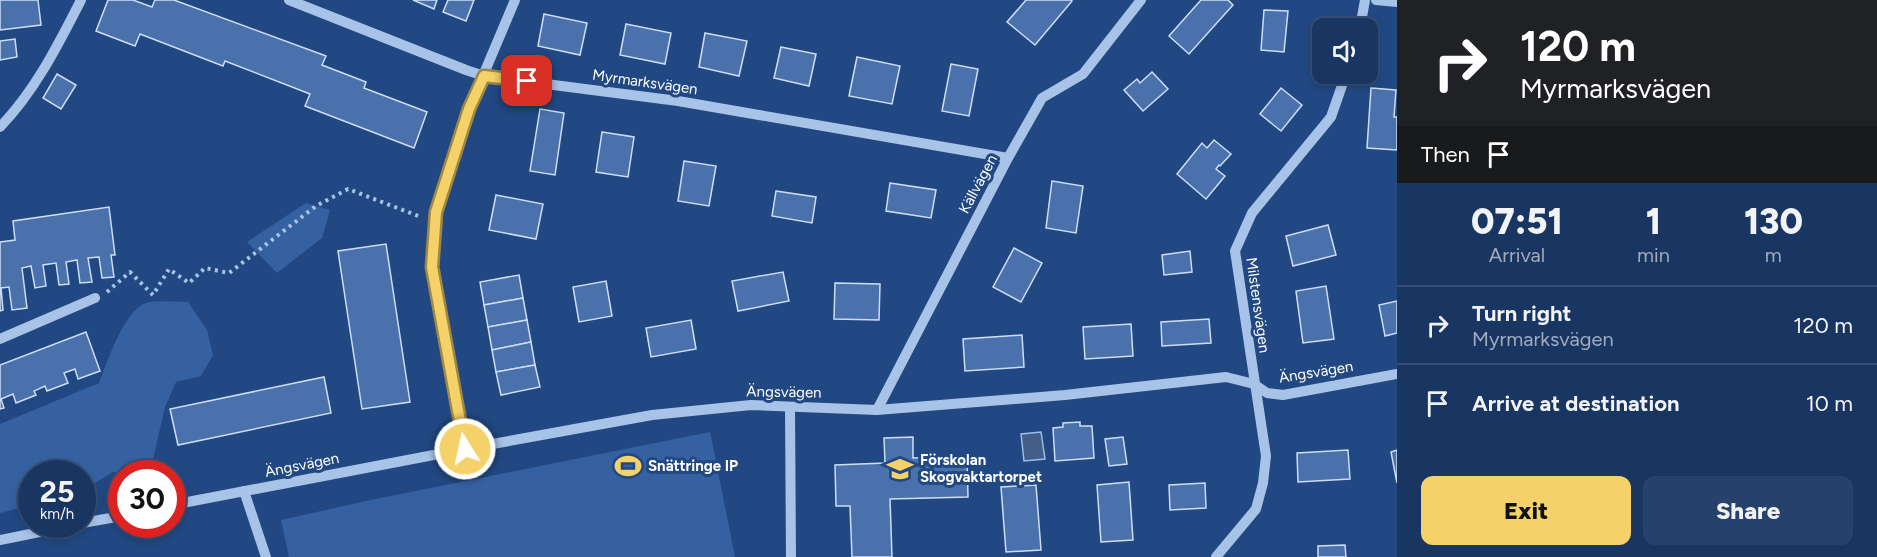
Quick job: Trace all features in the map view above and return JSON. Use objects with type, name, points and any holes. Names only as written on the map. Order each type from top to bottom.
[{"type":"street","points":[[0,128],[20,106],[60,41],[81,0]]},
{"type":"street","name":"Myrmarksvägen","points":[[289,0],[484,76],[678,101],[1008,158]]},
{"type":"street","points":[[465,449],[432,267],[436,212],[469,109],[515,0]]},
{"type":"street","name":"Källvägen","points":[[877,410],[1008,158],[1042,99],[1083,74],[1141,0]]},
{"type":"street","points":[[1362,18],[1365,0]]},
{"type":"street","points":[[1376,0],[1397,2]]},
{"type":"street","name":"Milstensvägen","points":[[1216,557],[1256,509],[1263,483],[1266,456],[1235,251],[1252,213],[1331,117],[1343,84]]},
{"type":"street","points":[[0,339],[96,298]]},
{"type":"street","name":"Ängsvägen","points":[[186,502],[652,415],[752,405],[877,410],[1065,395],[1226,377],[1254,384],[1267,393],[1283,395],[1397,374]]},
{"type":"street","points":[[790,407],[791,557]]},
{"type":"street","points":[[244,491],[266,557]]},
{"type":"street","points":[[0,540],[18,536]]},
{"type":"path","points":[[96,298],[110,290],[130,272],[153,295],[168,269],[189,283],[205,268],[229,273],[316,206],[348,189],[435,222]]},
{"type":"shaded area","points":[[306,203],[330,210],[322,238],[277,273],[247,242]]},
{"type":"shaded area","points":[[188,302],[207,330],[213,355],[201,376],[176,382],[165,407],[153,460],[108,460],[108,475],[96,482],[96,460],[18,460],[18,508],[0,513],[0,424],[99,383],[117,338],[130,316],[146,303]]},
{"type":"shaded area","name":"Snättringe IP","points":[[710,432],[735,557],[289,557],[281,520]]},
{"type":"shaded area","points":[[1041,432],[1045,459],[1024,461],[1021,434]]},
{"type":"building","points":[[0,0],[38,0],[41,25],[0,30]]},
{"type":"building","points":[[108,0],[133,0],[152,7],[155,0],[174,0],[326,56],[322,65],[366,82],[364,88],[427,112],[414,148],[305,106],[310,94],[225,61],[223,66],[140,34],[135,46],[96,31]]},
{"type":"building","points":[[413,0],[437,0],[434,9]]},
{"type":"building","points":[[448,0],[474,0],[466,21],[443,12]]},
{"type":"building","points":[[1026,0],[1072,1],[1035,45],[1007,22]]},
{"type":"building","points":[[1201,0],[1228,0],[1233,5],[1189,54],[1169,36]]},
{"type":"building","points":[[1264,10],[1288,11],[1284,52],[1261,50]]},
{"type":"building","points":[[544,14],[587,23],[580,55],[538,46]]},
{"type":"building","points":[[626,24],[671,33],[665,64],[620,55]]},
{"type":"building","points":[[705,33],[747,41],[739,76],[699,67]]},
{"type":"building","points":[[15,39],[17,57],[0,60],[0,41]]},
{"type":"building","points":[[781,47],[816,54],[809,86],[774,78]]},
{"type":"building","points":[[857,57],[900,66],[892,104],[849,96]]},
{"type":"building","points":[[951,64],[978,69],[969,116],[942,111]]},
{"type":"building","points":[[1152,72],[1168,89],[1143,111],[1124,90],[1137,79],[1140,83]]},
{"type":"building","points":[[57,74],[76,85],[61,109],[43,98]]},
{"type":"building","points":[[1281,88],[1302,105],[1281,131],[1260,114]]},
{"type":"building","points":[[1371,88],[1396,90],[1394,117],[1397,117],[1397,150],[1367,148]]},
{"type":"building","points":[[540,109],[564,113],[555,175],[530,171]]},
{"type":"building","points":[[602,132],[634,137],[628,177],[596,172]]},
{"type":"building","points":[[1214,140],[1231,154],[1216,169],[1225,176],[1206,199],[1177,174],[1202,143],[1207,148]]},
{"type":"building","points":[[684,161],[716,166],[709,206],[678,201]]},
{"type":"building","points":[[1052,181],[1083,186],[1076,233],[1046,228]]},
{"type":"building","points":[[890,183],[936,190],[931,218],[886,211]]},
{"type":"building","points":[[776,191],[816,197],[812,223],[772,216]]},
{"type":"building","points":[[496,195],[543,204],[536,239],[489,230]]},
{"type":"building","points":[[109,207],[115,255],[111,255],[114,277],[102,278],[99,257],[88,258],[92,282],[80,283],[77,260],[66,262],[69,284],[59,285],[56,263],[43,265],[46,286],[35,288],[31,266],[22,268],[27,308],[12,310],[9,287],[1,288],[3,310],[0,311],[0,242],[15,240],[13,221]]},
{"type":"building","points":[[1328,225],[1336,255],[1293,266],[1286,236]]},
{"type":"building","points":[[386,244],[410,402],[362,409],[338,251]]},
{"type":"building","points":[[1014,248],[1042,263],[1021,302],[993,287]]},
{"type":"building","points":[[1190,251],[1192,272],[1164,275],[1162,255]]},
{"type":"building","points":[[783,272],[789,301],[738,311],[732,281]]},
{"type":"building","points":[[519,275],[523,298],[484,305],[480,282]]},
{"type":"building","points":[[606,281],[612,316],[579,322],[573,287]]},
{"type":"building","points":[[835,283],[880,284],[879,320],[834,319]]},
{"type":"building","points":[[1326,286],[1334,339],[1303,343],[1296,291]]},
{"type":"building","points":[[523,298],[527,320],[488,327],[484,305]]},
{"type":"building","points":[[1397,301],[1397,333],[1385,336],[1379,305]]},
{"type":"building","points":[[1209,319],[1211,343],[1162,346],[1161,322]]},
{"type":"building","points":[[527,320],[531,342],[492,350],[488,327]]},
{"type":"building","points":[[691,320],[696,349],[651,357],[646,328]]},
{"type":"building","points":[[1131,324],[1133,356],[1085,359],[1083,327]]},
{"type":"building","points":[[86,332],[100,371],[78,379],[75,369],[64,373],[68,383],[47,391],[45,386],[34,391],[36,395],[16,403],[13,394],[1,399],[4,408],[0,409],[0,365]]},
{"type":"building","points":[[1022,335],[1024,367],[965,371],[963,339]]},
{"type":"building","points":[[531,342],[535,365],[496,372],[492,350]]},
{"type":"building","points":[[535,365],[540,387],[501,395],[496,372]]},
{"type":"building","points":[[324,377],[331,413],[178,445],[170,409]]},
{"type":"building","points":[[1080,422],[1080,426],[1092,426],[1094,458],[1055,461],[1053,428],[1063,427],[1063,423]]},
{"type":"building","points":[[913,437],[913,458],[967,456],[968,497],[890,499],[892,557],[852,557],[850,506],[836,506],[835,465],[885,463],[884,438]]},
{"type":"building","points":[[1123,437],[1127,464],[1109,466],[1105,439]]},
{"type":"building","points":[[1348,450],[1350,479],[1298,482],[1297,453]]},
{"type":"building","points":[[1397,450],[1397,483],[1391,452]]},
{"type":"building","points":[[1129,482],[1133,540],[1101,542],[1097,485]]},
{"type":"building","points":[[1205,483],[1206,508],[1170,510],[1169,485]]},
{"type":"building","points":[[1036,485],[1041,550],[1006,552],[1001,487]]},
{"type":"building","points":[[1345,545],[1346,557],[1318,557],[1318,546]]},
{"type":"place","name":"Snättringe IP","points":[[628,466]]},
{"type":"place","name":"Förskolan Skogvaktartorpet","points":[[900,469]]},
{"type":"route","points":[[465,449],[432,267],[436,212],[469,109],[484,76],[527,81]]}]
